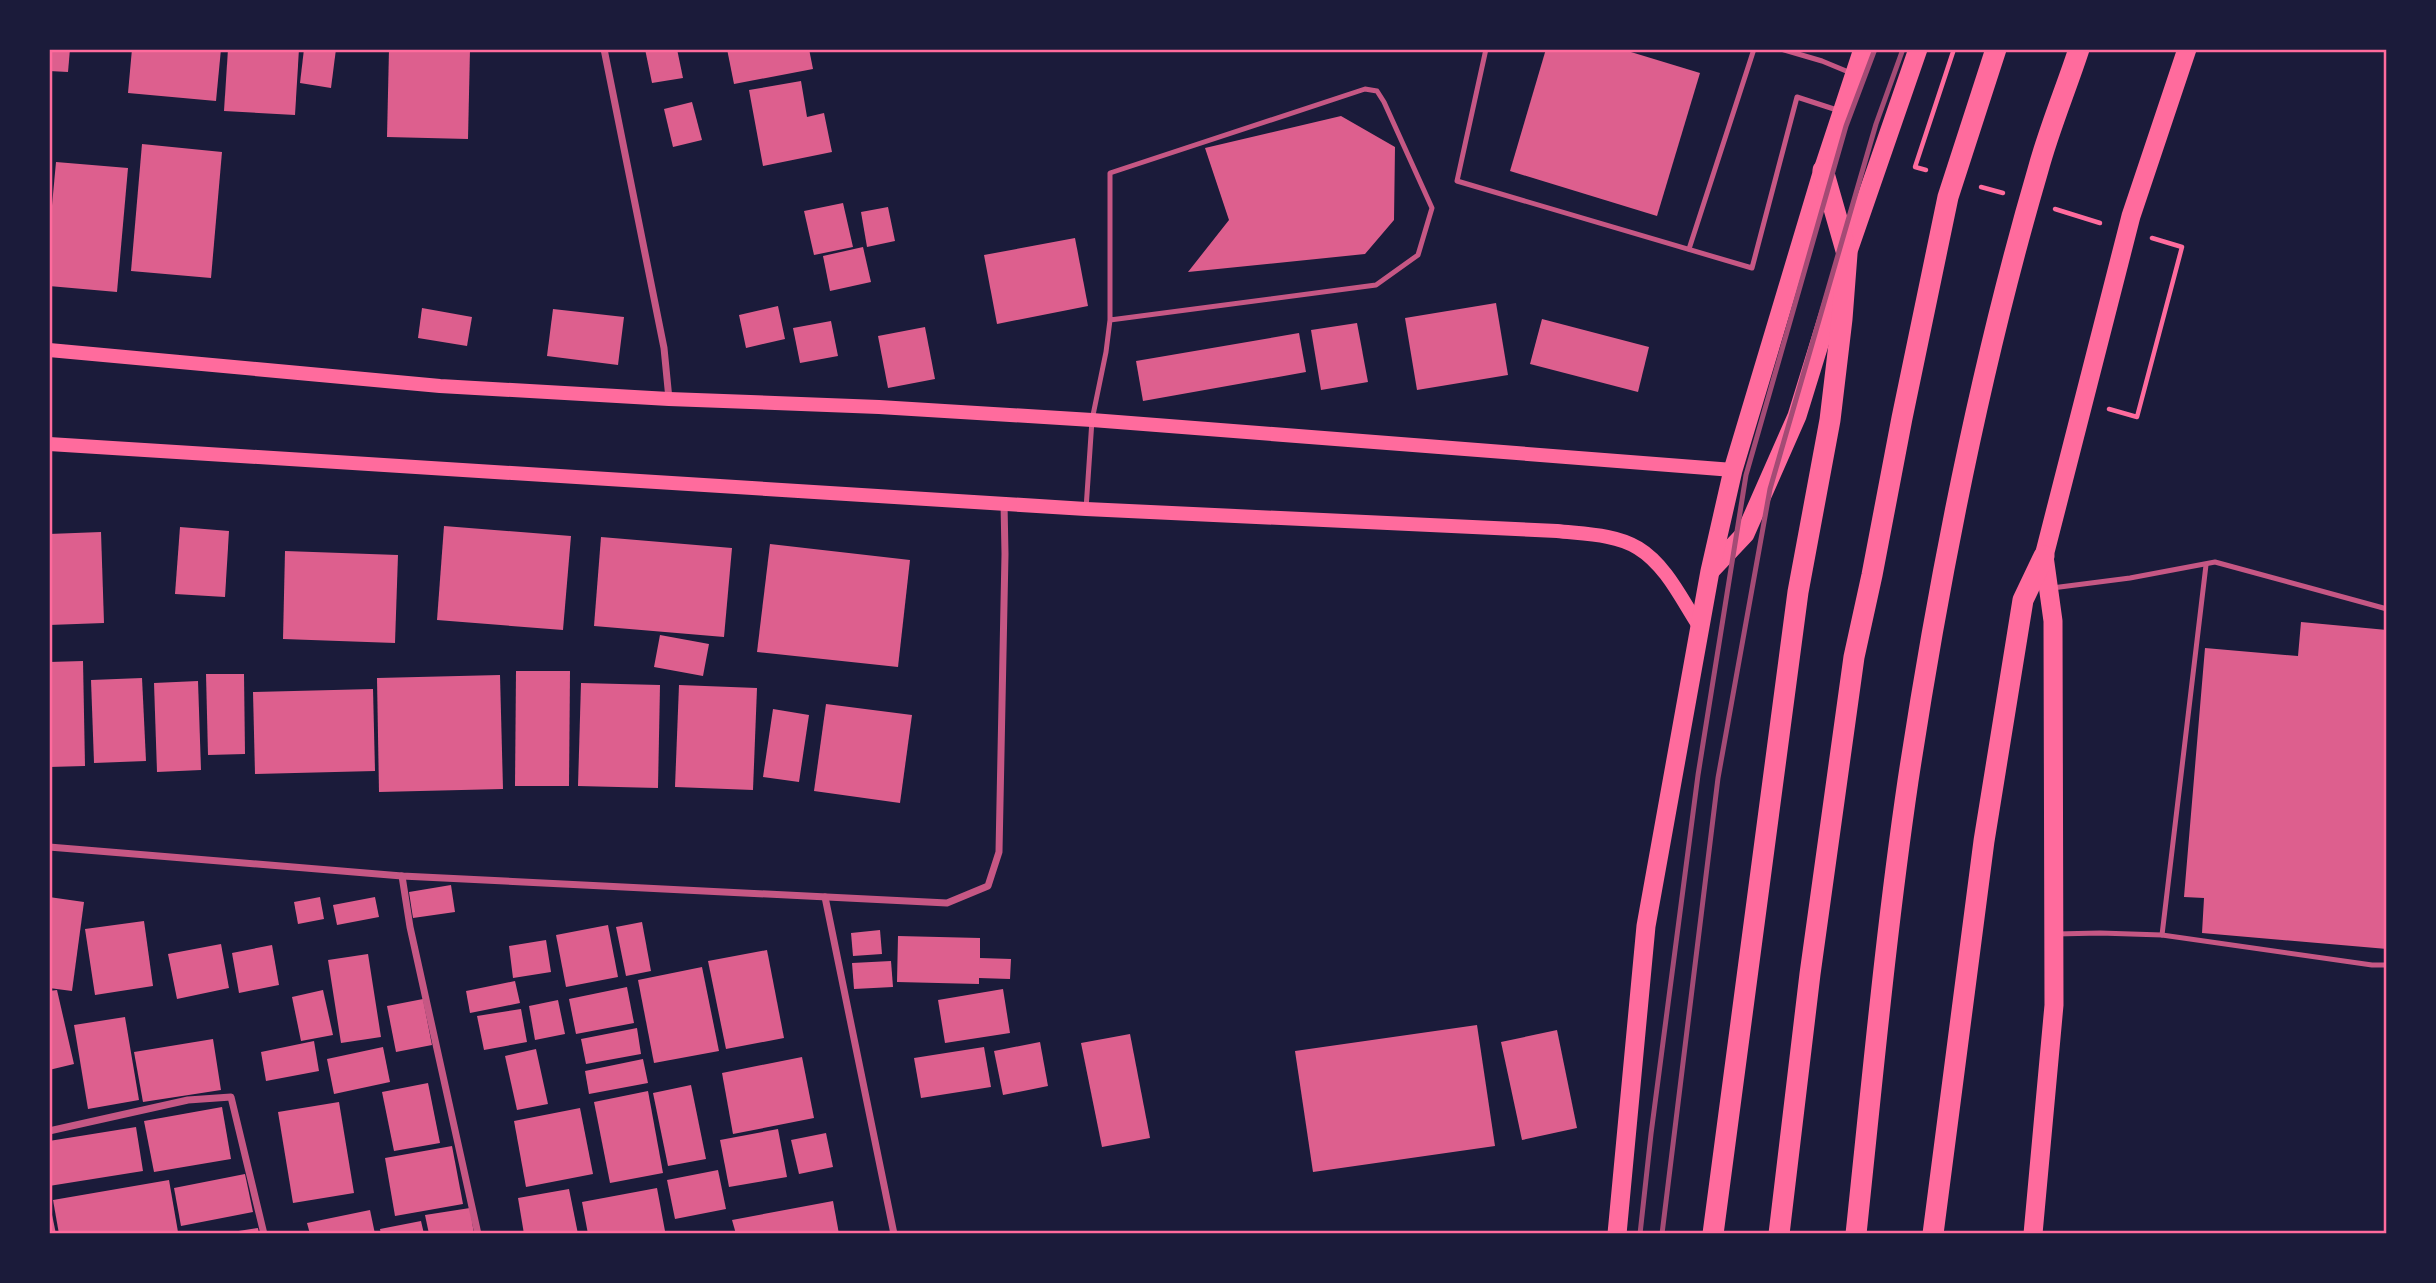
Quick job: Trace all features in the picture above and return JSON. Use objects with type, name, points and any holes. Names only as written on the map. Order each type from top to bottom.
[{"type":"highway","points":[[1617,1234],[1646,926],[1710,571],[1733,470],[1823,170],[1863,49]]},
{"type":"highway","points":[[1710,571],[1745,534],[1797,416],[1847,254],[1918,49]]},
{"type":"highway","points":[[1779,1234],[1810,974],[1854,657],[1948,197],[1996,49]]},
{"type":"highway","points":[[1856,1234],[1908,783],[1938,603],[1981,393],[2012,263],[2039,166],[2079,49]]},
{"type":"highway","points":[[1933,1234],[1984,841],[2023,600],[2044,556],[2131,216],[2187,49]]},
{"type":"highway","points":[[1713,1234],[1798,592],[1830,420],[1847,254],[1823,170]]},
{"type":"highway","points":[[2033,1234],[2054,1005],[2053,621],[2044,556]]},
{"type":"main road","points":[[49,351],[440,386],[1092,420],[1733,470]]},
{"type":"main road","points":[[49,444],[1086,509],[1557,531],[1606,537],[1637,547],[1659,565],[1699,626]]},
{"type":"street","points":[[604,49],[664,348],[669,399]]},
{"type":"street","points":[[49,847],[402,876],[947,903],[988,886],[999,852],[1004,503]]},
{"type":"street","points":[[402,876],[410,927],[478,1234]]},
{"type":"street","points":[[825,897],[894,1234]]},
{"type":"street","points":[[49,1131],[188,1100],[231,1097],[264,1234]]},
{"type":"lane","points":[[1486,49],[1457,181],[1752,268],[1797,97],[1842,112]]},
{"type":"lane","points":[[1689,249],[1754,49]]},
{"type":"lane","points":[[1781,49],[1854,74]]},
{"type":"lane","points":[[1086,509],[1092,420],[1110,320],[1110,173],[1365,89],[1377,91],[1432,208],[1418,255],[1376,285],[1110,320]]},
{"type":"lane","points":[[2049,589],[2130,578],[2215,562],[2387,609]]},
{"type":"lane","points":[[2162,935],[2206,565]]},
{"type":"lane","points":[[2054,934],[2162,935],[2387,965]]},
{"type":"path","points":[[1915,167],[1954,49]]},
{"type":"path","points":[[2137,417],[2182,247]]},
{"type":"building","points":[[49,49],[70,49],[68,72],[49,71]]},
{"type":"building","points":[[132,49],[221,49],[216,101],[128,93]]},
{"type":"building","points":[[228,49],[299,49],[295,115],[224,111]]},
{"type":"building","points":[[304,49],[336,49],[331,88],[300,83]]},
{"type":"building","points":[[389,49],[470,49],[468,139],[387,137]]},
{"type":"building","points":[[645,49],[677,49],[683,78],[652,83]]},
{"type":"building","points":[[727,49],[809,49],[813,69],[734,84]]},
{"type":"building","points":[[1546,49],[1621,49],[1700,73],[1657,216],[1510,171]]},
{"type":"building","points":[[801,81],[807,117],[824,113],[832,152],[763,166],[749,90]]},
{"type":"building","points":[[692,102],[702,140],[673,147],[664,109]]},
{"type":"building","points":[[1341,116],[1395,147],[1394,220],[1365,254],[1188,272],[1229,220],[1205,148]]},
{"type":"building","points":[[142,144],[222,152],[211,278],[131,271]]},
{"type":"building","points":[[56,162],[128,168],[117,292],[49,286],[49,238]]},
{"type":"building","points":[[843,203],[853,247],[814,255],[804,211]]},
{"type":"building","points":[[888,207],[895,241],[867,247],[861,212]]},
{"type":"building","points":[[1075,238],[1088,306],[997,324],[984,255]]},
{"type":"building","points":[[863,247],[871,282],[830,291],[823,256]]},
{"type":"building","points":[[1496,303],[1508,375],[1417,390],[1405,318]]},
{"type":"building","points":[[778,306],[785,339],[746,348],[739,315]]},
{"type":"building","points":[[422,308],[472,317],[467,346],[418,338]]},
{"type":"building","points":[[553,309],[624,317],[618,365],[547,356]]},
{"type":"building","points":[[1542,319],[1649,347],[1638,392],[1530,364]]},
{"type":"building","points":[[831,321],[838,356],[800,363],[793,328]]},
{"type":"building","points":[[1357,323],[1368,382],[1321,390],[1311,330]]},
{"type":"building","points":[[925,327],[935,379],[888,388],[878,336]]},
{"type":"building","points":[[1299,333],[1306,372],[1143,401],[1136,361]]},
{"type":"building","points":[[444,526],[571,536],[563,630],[437,620]]},
{"type":"building","points":[[180,527],[229,531],[225,597],[175,594]]},
{"type":"building","points":[[101,532],[104,623],[49,625],[49,534]]},
{"type":"building","points":[[601,537],[732,548],[724,637],[594,626]]},
{"type":"building","points":[[770,544],[910,560],[898,667],[757,652]]},
{"type":"building","points":[[285,551],[398,555],[395,643],[283,639]]},
{"type":"building","points":[[2301,622],[2387,630],[2387,949],[2202,933],[2204,898],[2184,897],[2205,648],[2298,656]]},
{"type":"building","points":[[660,635],[709,644],[703,676],[654,667]]},
{"type":"building","points":[[83,661],[85,766],[49,767],[49,662]]},
{"type":"building","points":[[516,671],[570,671],[569,786],[515,786]]},
{"type":"building","points":[[206,674],[244,674],[245,754],[208,755]]},
{"type":"building","points":[[500,675],[503,789],[379,792],[377,678]]},
{"type":"building","points":[[142,678],[146,761],[94,763],[91,680]]},
{"type":"building","points":[[198,681],[201,770],[157,772],[154,683]]},
{"type":"building","points":[[581,683],[660,685],[658,788],[578,786]]},
{"type":"building","points":[[679,685],[757,688],[753,790],[675,787]]},
{"type":"building","points":[[373,689],[375,771],[255,774],[253,692]]},
{"type":"building","points":[[826,704],[912,715],[900,803],[814,791]]},
{"type":"building","points":[[773,709],[809,715],[799,782],[763,777]]},
{"type":"building","points":[[451,885],[455,912],[413,918],[409,892]]},
{"type":"building","points":[[49,897],[84,902],[72,991],[49,988]]},
{"type":"building","points":[[320,897],[324,919],[298,924],[294,902]]},
{"type":"building","points":[[375,897],[379,917],[337,925],[333,905]]},
{"type":"building","points":[[144,921],[153,986],[95,995],[85,929]]},
{"type":"building","points":[[642,922],[651,971],[626,976],[616,927]]},
{"type":"building","points":[[608,925],[618,977],[566,987],[556,935]]},
{"type":"building","points":[[880,930],[882,954],[853,956],[851,933]]},
{"type":"building","points":[[898,936],[980,938],[980,958],[1011,959],[1010,979],[979,978],[979,984],[897,982]]},
{"type":"building","points":[[546,940],[551,972],[513,978],[509,946]]},
{"type":"building","points":[[221,944],[229,988],[177,999],[168,954]]},
{"type":"building","points":[[272,945],[279,985],[239,993],[232,953]]},
{"type":"building","points":[[767,950],[784,1038],[726,1049],[708,961]]},
{"type":"building","points":[[368,954],[381,1037],[341,1043],[328,960]]},
{"type":"building","points":[[891,961],[893,987],[854,989],[852,963]]},
{"type":"building","points":[[702,967],[719,1051],[654,1063],[638,980]]},
{"type":"building","points":[[515,981],[520,1003],[470,1013],[466,991]]},
{"type":"building","points":[[627,987],[634,1023],[576,1034],[569,999]]},
{"type":"building","points":[[1003,989],[1010,1033],[945,1043],[938,1000]]},
{"type":"building","points":[[57,990],[74,1064],[49,1070],[49,991]]},
{"type":"building","points":[[323,990],[333,1035],[301,1041],[292,997]]},
{"type":"building","points":[[423,999],[432,1045],[396,1052],[387,1006]]},
{"type":"building","points":[[558,1000],[565,1034],[535,1040],[529,1006]]},
{"type":"building","points":[[521,1009],[527,1042],[484,1050],[477,1016]]},
{"type":"building","points":[[125,1017],[139,1100],[88,1109],[74,1025]]},
{"type":"building","points":[[1477,1025],[1495,1146],[1313,1172],[1295,1051]]},
{"type":"building","points":[[637,1028],[641,1054],[586,1064],[581,1039]]},
{"type":"building","points":[[1557,1030],[1577,1128],[1522,1140],[1501,1042]]},
{"type":"building","points":[[1130,1034],[1150,1138],[1102,1147],[1081,1043]]},
{"type":"building","points":[[213,1039],[221,1090],[143,1102],[134,1052]]},
{"type":"building","points":[[314,1041],[319,1071],[266,1081],[261,1052]]},
{"type":"building","points":[[1040,1042],[1048,1086],[1003,1095],[994,1051]]},
{"type":"building","points":[[383,1047],[390,1082],[334,1094],[327,1059]]},
{"type":"building","points":[[984,1047],[991,1087],[921,1098],[914,1058]]},
{"type":"building","points":[[536,1049],[548,1104],[517,1110],[505,1056]]},
{"type":"building","points":[[802,1057],[814,1118],[733,1134],[722,1073]]},
{"type":"building","points":[[643,1059],[648,1083],[589,1094],[585,1071]]},
{"type":"building","points":[[428,1083],[440,1143],[394,1151],[382,1092]]},
{"type":"building","points":[[691,1085],[706,1159],[668,1166],[653,1093]]},
{"type":"building","points":[[648,1091],[663,1173],[610,1183],[594,1102]]},
{"type":"building","points":[[339,1102],[354,1193],[293,1203],[278,1112]]},
{"type":"building","points":[[222,1107],[231,1159],[154,1172],[144,1121]]},
{"type":"building","points":[[580,1108],[593,1174],[526,1187],[514,1121]]},
{"type":"building","points":[[136,1127],[143,1171],[49,1186],[49,1141]]},
{"type":"building","points":[[778,1129],[787,1177],[729,1187],[720,1140]]},
{"type":"building","points":[[826,1133],[833,1167],[799,1174],[791,1140]]},
{"type":"building","points":[[452,1146],[463,1204],[395,1216],[385,1158]]},
{"type":"building","points":[[718,1170],[726,1209],[675,1219],[667,1180]]},
{"type":"building","points":[[245,1174],[253,1212],[181,1226],[174,1188]]},
{"type":"building","points":[[169,1180],[178,1232],[59,1234],[53,1200]]},
{"type":"building","points":[[657,1188],[665,1231],[648,1234],[588,1234],[582,1202]]},
{"type":"building","points":[[569,1189],[578,1234],[524,1234],[518,1198]]},
{"type":"building","points":[[833,1201],[839,1234],[736,1234],[732,1220]]},
{"type":"building","points":[[50,1205],[56,1234],[49,1234]]},
{"type":"building","points":[[470,1208],[474,1234],[429,1234],[425,1215]]},
{"type":"building","points":[[370,1210],[375,1234],[310,1234],[307,1223]]},
{"type":"building","points":[[421,1221],[424,1234],[381,1234],[380,1229]]},
{"type":"building","points":[[258,1228],[259,1234],[232,1234],[232,1232]]},
{"type":"railway","points":[[1640,1234],[1698,775],[1746,475],[1846,126],[1875,49]]},
{"type":"railway","points":[[1662,1234],[1718,778],[1770,489],[1876,124],[1903,49]]}]
